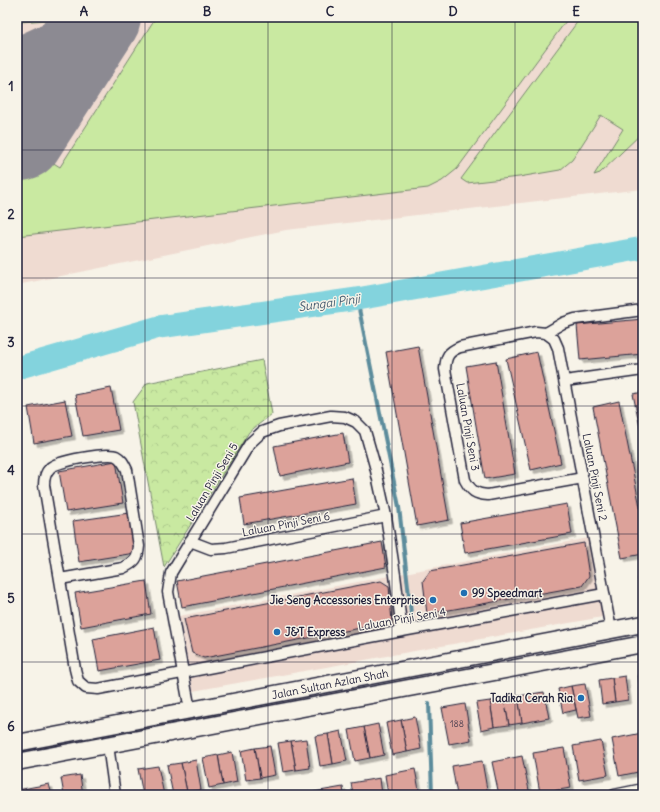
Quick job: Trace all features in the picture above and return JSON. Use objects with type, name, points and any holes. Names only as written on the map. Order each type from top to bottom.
[{"type":"main road","name":"Jalan Sultan Azlan Shah","points":[[17,744],[643,624]]},
{"type":"main road","name":"Jalan Sultan Azlan Shah","points":[[17,762],[643,644]]},
{"type":"main road","points":[[190,710],[197,716],[207,716],[268,704],[361,696]]},
{"type":"street","points":[[546,333],[563,323],[575,320],[643,310]]},
{"type":"street","name":"Laluan Pinji Seni 3","points":[[546,333],[536,332],[460,347],[451,351],[446,359],[445,369],[465,480],[470,488],[478,494],[488,495],[583,478]]},
{"type":"street","name":"Laluan Pinji Seni 2","points":[[546,333],[554,339],[558,348],[611,630]]},
{"type":"street","points":[[565,381],[643,370]]},
{"type":"street","name":"Laluan Pinji Seni 5","points":[[190,710],[168,592],[171,573],[250,443],[262,432],[279,426],[331,416],[345,417],[356,422],[365,431],[375,466],[386,516],[402,631]]},
{"type":"street","points":[[105,455],[115,456],[123,461],[127,470],[139,546],[138,556],[132,564],[124,568],[60,579],[44,484],[44,474],[50,467],[59,463],[105,455]]},
{"type":"street","name":"Laluan Pinji Seni 6","points":[[190,541],[211,549],[226,548],[386,516]]},
{"type":"street","name":"Laluan Pinji Seni 4","points":[[60,579],[78,681],[86,688],[98,689],[604,594]]},
{"type":"street","points":[[108,745],[115,795]]},
{"type":"street","points":[[614,795],[643,789]]},
{"type":"shaded area","points":[[17,17],[643,17],[643,189],[286,230],[17,285]]},
{"type":"shaded area","points":[[594,537],[608,616],[193,691],[179,616]]},
{"type":"green space","points":[[17,17],[50,17],[48,20],[21,22],[17,27]]},
{"type":"green space","points":[[156,17],[569,17],[457,169],[442,181],[428,188],[17,236],[17,140],[60,167]]},
{"type":"green space","points":[[581,17],[643,17],[643,132],[600,173],[594,175],[623,129],[601,115],[572,160],[560,170],[519,177],[467,183],[461,179]]},
{"type":"green space","points":[[262,360],[272,414],[249,432],[164,567],[133,402],[147,383]]},
{"type":"building","points":[[643,319],[643,354],[580,360],[577,325]]},
{"type":"building","points":[[418,346],[449,520],[417,526],[386,352]]},
{"type":"building","points":[[537,352],[561,463],[531,470],[506,359]]},
{"type":"building","points":[[496,361],[515,474],[485,479],[466,366]]},
{"type":"building","points":[[111,388],[119,430],[83,436],[75,395]]},
{"type":"building","points":[[643,392],[643,442],[633,394]]},
{"type":"building","points":[[65,400],[72,436],[34,443],[28,407]]},
{"type":"building","points":[[619,401],[643,522],[643,554],[622,558],[593,407]]},
{"type":"building","points":[[343,433],[348,462],[280,476],[274,446]]},
{"type":"building","points":[[116,461],[123,503],[66,512],[59,471]]},
{"type":"building","points":[[352,478],[356,504],[244,524],[240,498]]},
{"type":"building","points":[[567,504],[572,534],[465,553],[460,523]]},
{"type":"building","points":[[129,513],[135,553],[79,562],[73,521]]},
{"type":"building","points":[[382,542],[386,567],[182,607],[177,581]]},
{"type":"building","points":[[584,543],[589,576],[582,586],[427,614],[423,581],[430,571]]},
{"type":"building","points":[[643,577],[643,591],[640,592],[638,578]]},
{"type":"building","points":[[146,581],[151,614],[81,627],[75,593]]},
{"type":"building","points":[[381,581],[389,586],[392,622],[204,658],[192,653],[184,619]]},
{"type":"building","points":[[154,627],[160,660],[99,671],[93,639]]},
{"type":"building","points":[[638,674],[643,674],[642,700]]},
{"type":"building","points":[[625,676],[628,700],[615,702],[612,678]]},
{"type":"building","points":[[612,678],[615,702],[602,704],[599,680]]},
{"type":"building","name":"Tadika Cerah Ria","points":[[585,684],[591,716],[578,718],[571,686]]},
{"type":"building","points":[[571,686],[576,710],[563,713],[558,689]]},
{"type":"building","points":[[544,692],[549,718],[522,723],[518,696]]},
{"type":"building","points":[[518,696],[522,723],[509,725],[504,699]]},
{"type":"building","points":[[504,699],[509,725],[494,727],[490,701]]},
{"type":"building","points":[[490,701],[494,727],[481,730],[476,703]]},
{"type":"building","points":[[465,704],[471,740],[449,744],[442,708]]},
{"type":"building","points":[[415,717],[421,749],[407,752],[401,720]]},
{"type":"building","points":[[401,720],[407,752],[392,755],[386,723]]},
{"type":"building","points":[[378,724],[384,755],[370,758],[364,727]]},
{"type":"building","points":[[364,727],[370,758],[355,761],[349,730]]},
{"type":"building","points":[[341,731],[347,761],[333,764],[328,734]]},
{"type":"building","points":[[642,733],[643,771],[619,776],[612,739]]},
{"type":"building","points":[[328,734],[333,764],[320,766],[315,736]]},
{"type":"building","points":[[306,739],[310,768],[296,770],[291,741]]},
{"type":"building","points":[[291,741],[296,770],[283,772],[278,743]]},
{"type":"building","points":[[601,741],[608,775],[579,780],[573,746]]},
{"type":"building","points":[[270,746],[275,775],[260,778],[255,748]]},
{"type":"building","points":[[255,748],[260,778],[246,780],[241,751]]},
{"type":"building","points":[[564,748],[571,788],[540,793],[533,753]]},
{"type":"building","points":[[232,752],[237,782],[223,785],[218,755]]},
{"type":"building","points":[[218,755],[223,785],[209,788],[203,758]]},
{"type":"building","points":[[522,756],[530,795],[499,795],[492,762]]},
{"type":"building","points":[[196,760],[201,790],[187,792],[181,763]]},
{"type":"building","points":[[482,761],[488,795],[457,795],[452,766]]},
{"type":"building","points":[[181,763],[187,792],[173,795],[167,765]]},
{"type":"building","points":[[158,766],[164,795],[143,795],[138,769]]},
{"type":"building","points":[[415,769],[420,795],[388,795],[385,775]]},
{"type":"building","points":[[80,775],[83,795],[64,795],[61,778]]},
{"type":"building","points":[[380,778],[382,795],[353,795],[351,783]]},
{"type":"building","points":[[49,784],[52,795],[17,795],[17,790]]},
{"type":"building","points":[[343,787],[344,795],[315,795],[314,792]]},
{"type":"waterway","name":"Sungai Pinji","points":[[17,368],[159,327],[357,299],[643,248]]},
{"type":"waterway","points":[[357,299],[399,507],[412,622]]},
{"type":"waterway","points":[[429,703],[432,795]]},
{"type":"taxiway","points":[[17,54],[60,34],[84,17]]},
{"type":"taxiway","points":[[17,121],[28,125],[39,126],[47,124],[62,115],[69,103],[85,54],[102,17]]},
{"type":"runway","points":[[20,138],[98,17]]},
{"type":"place","name":"99 Speedmart","points":[[464,593]]},
{"type":"place","name":"Jie Seng Accessories Enterprise","points":[[433,600]]},
{"type":"place","name":"J&T Express","points":[[277,632]]},
{"type":"place","name":"Tadika Cerah Ria","points":[[581,698]]}]
